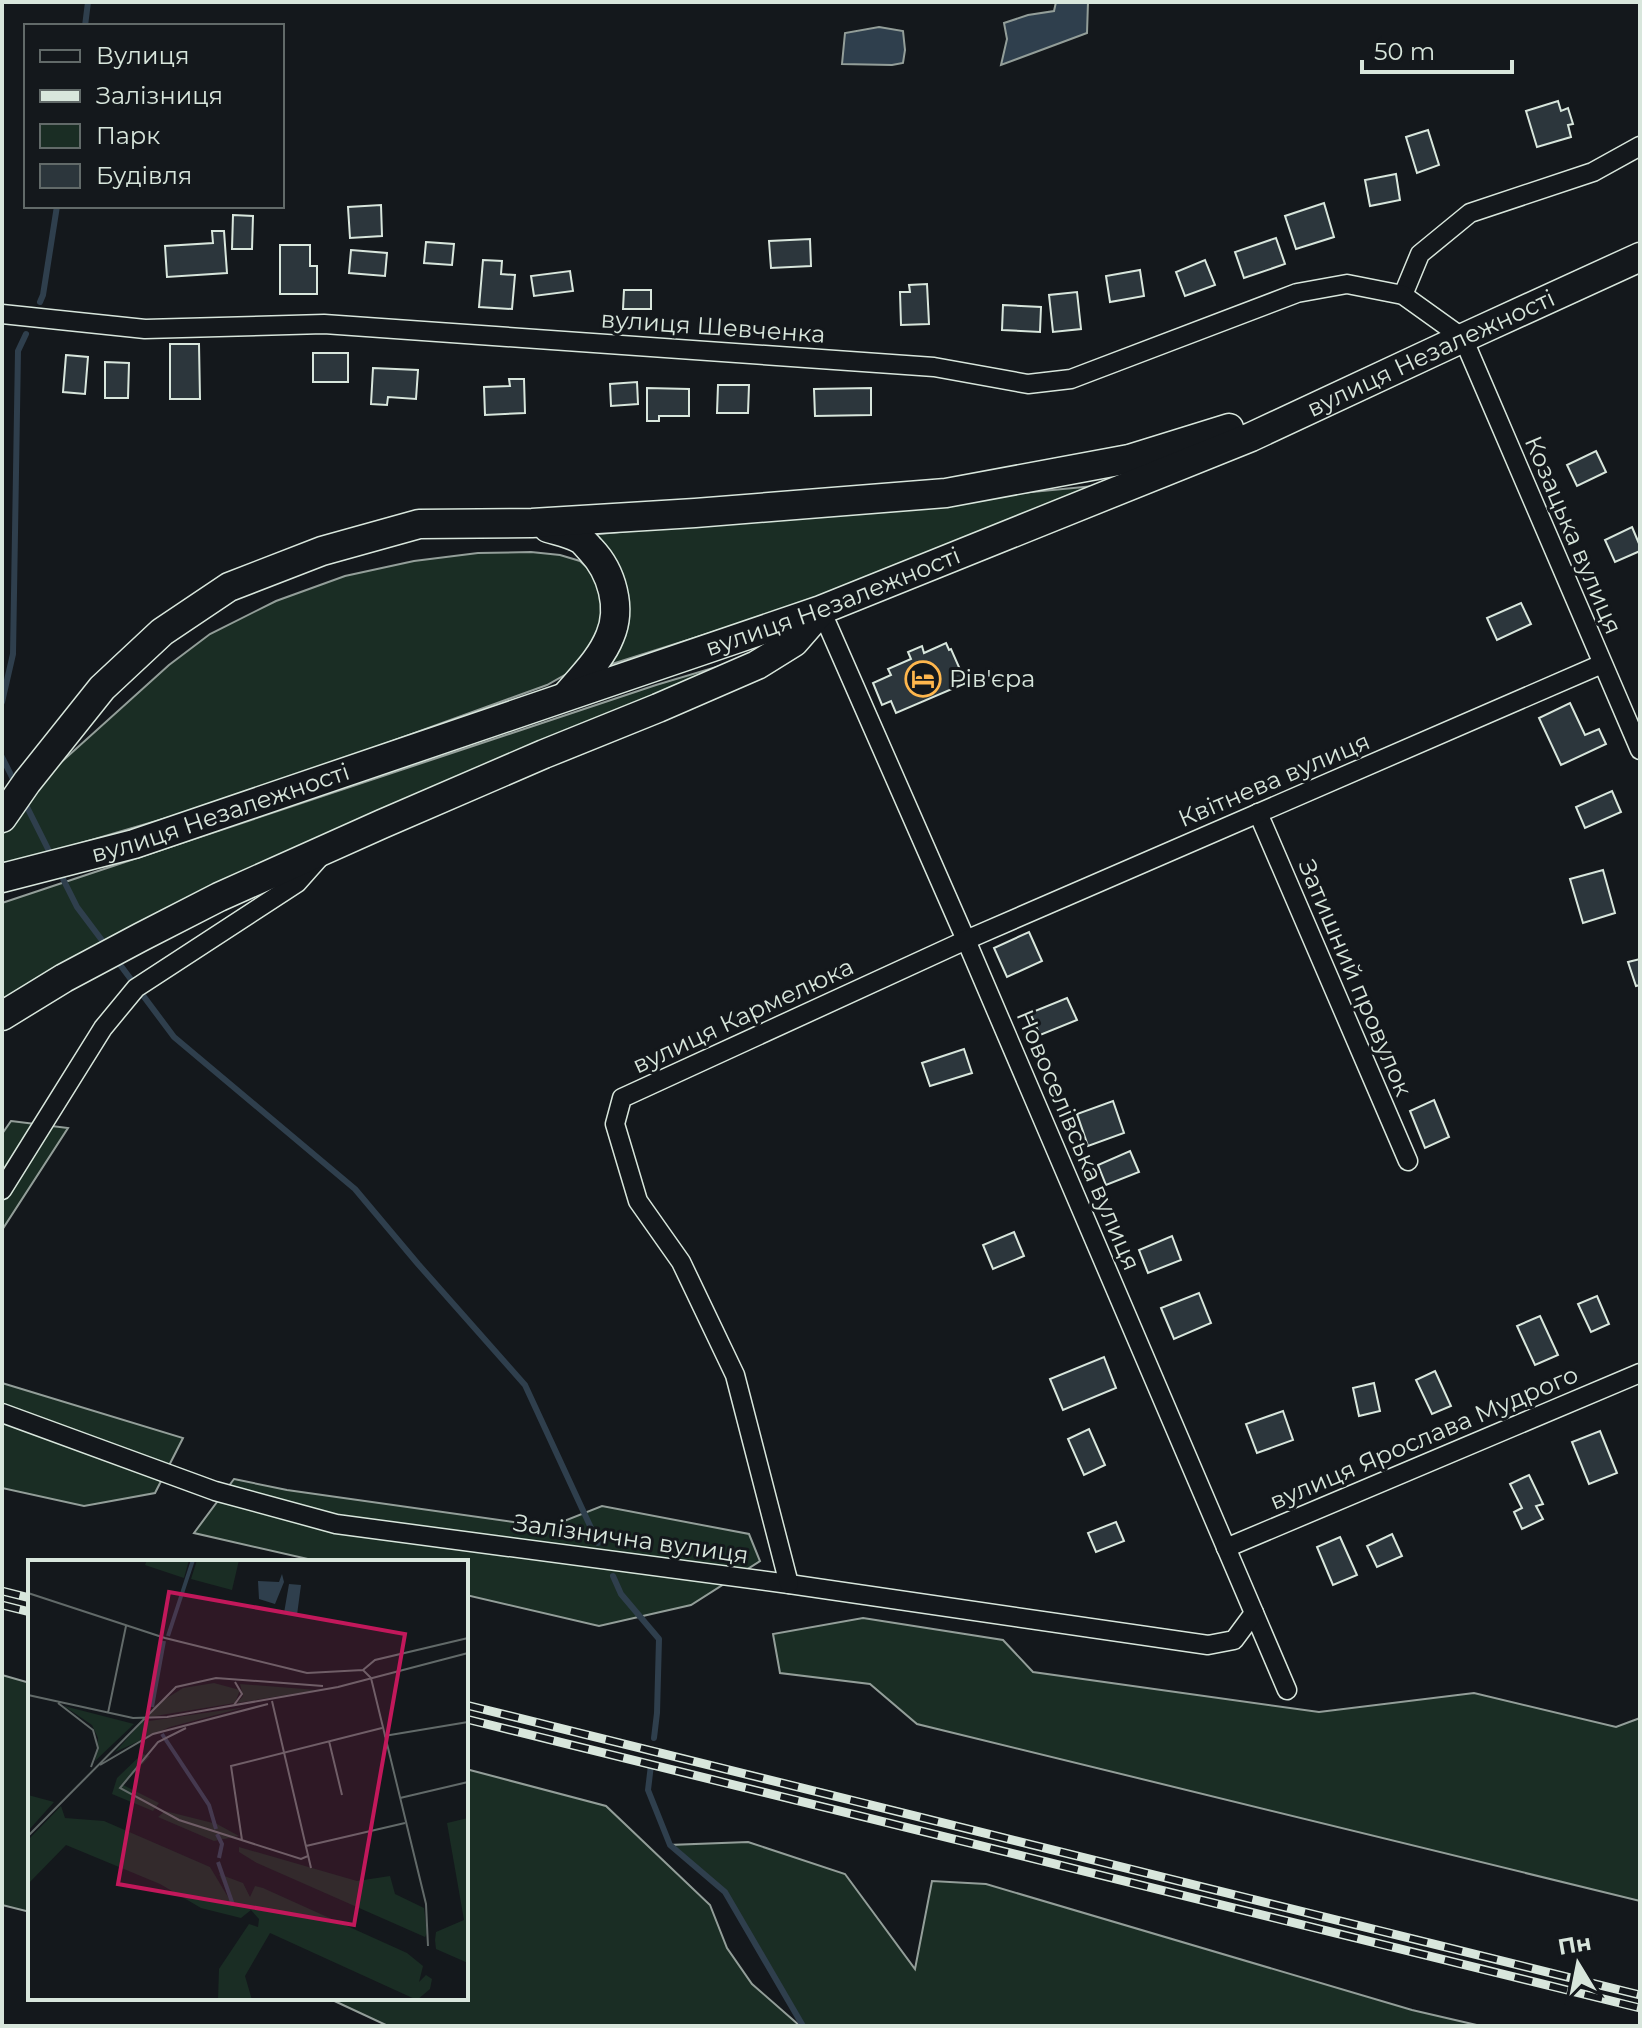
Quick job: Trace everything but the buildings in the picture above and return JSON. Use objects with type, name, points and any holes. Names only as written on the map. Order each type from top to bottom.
[{"type":"main road","name":"вулиця Незалежності","points":[[2,878],[134,844],[821,610],[1251,437],[1640,257]]},
{"type":"main road","points":[[2,818],[102,688],[162,632],[229,587],[322,551],[419,524],[532,523],[946,493],[1129,459],[1356,388]]},
{"type":"main road","points":[[532,523],[580,538],[606,571],[615,600],[616,616],[610,636],[599,656],[566,696]]},
{"type":"main road","points":[[2,1016],[64,978],[219,897],[530,759],[757,665],[794,642],[821,610]]},
{"type":"street","points":[[1403,295],[1420,254],[1470,213],[1593,172],[1640,146]]},
{"type":"street","name":"вулиця Шевченка","points":[[2,314],[145,329],[324,324],[355,326],[934,367],[1028,384],[1071,379],[1297,293],[1347,284],[1403,295],[1463,338]]},
{"type":"street","name":"Козацька вулиця","points":[[1463,338],[1602,664],[1632,713],[1640,750]]},
{"type":"street","name":"Новоселівська вулиця","points":[[821,610],[1287,1690]]},
{"type":"street","name":"Квітнева вулиця","points":[[966,940],[1602,664]]},
{"type":"street","name":"Затишний провулок","points":[[1258,813],[1408,1161]]},
{"type":"street","points":[[2,1190],[103,1028],[136,988],[297,883],[328,848]]},
{"type":"street","name":"вулиця Кармелюка","points":[[789,1584],[735,1375],[681,1262],[638,1201],[615,1124],[622,1098],[966,940]]},
{"type":"street","name":"вулиця Ярослава Мудрого","points":[[1226,1548],[1640,1373]]},
{"type":"street","name":"Залізнична вулиця","points":[[2,1413],[215,1491],[336,1524],[789,1584],[1208,1645],[1234,1640],[1254,1613]]},
{"type":"green space","points":[[1115,484],[827,596],[593,670],[616,648],[589,535]]},
{"type":"green space","points":[[531,552],[580,561],[600,579],[603,625],[577,668],[547,685],[238,797],[13,863],[2,862],[2,835],[37,784],[169,665],[210,634],[276,601],[345,576],[414,561],[478,553]]},
{"type":"green space","points":[[773,650],[2,1005],[2,903],[656,685]]},
{"type":"green space","points":[[11,1121],[68,1128],[2,1230],[2,1134]]},
{"type":"green space","points":[[2,1383],[183,1438],[155,1493],[84,1506],[2,1488]]},
{"type":"green space","points":[[234,1479],[287,1490],[549,1527],[602,1506],[749,1534],[760,1561],[691,1605],[599,1626],[468,1595],[468,1560],[312,1560],[194,1533]]},
{"type":"green space","points":[[863,1618],[1003,1640],[1033,1672],[1319,1712],[1474,1693],[1616,1727],[1640,1718],[1640,1901],[917,1724],[870,1684],[780,1673],[773,1634]]},
{"type":"green space","points":[[2,1675],[28,1682],[28,1912],[2,1905]]},
{"type":"green space","points":[[468,1770],[606,1806],[710,1905],[727,1948],[752,1984],[800,2026],[388,2026],[332,2000],[468,2000]]},
{"type":"green space","points":[[748,1842],[845,1874],[915,1969],[932,1881],[986,1884],[1412,2010],[1481,2026],[803,2026],[725,1892],[670,1845]]},
{"type":"water","points":[[1056,2],[1088,2],[1087,33],[1001,65],[1007,39],[1004,23],[1054,11]]},
{"type":"water","points":[[879,27],[903,31],[903,63],[842,64],[845,33]]},
{"type":"waterway","points":[[85,24],[88,2]]},
{"type":"waterway","points":[[40,302],[57,208]]},
{"type":"waterway","points":[[2,702],[13,654],[18,351],[26,334]]},
{"type":"waterway","points":[[2,757],[16,785]]},
{"type":"waterway","points":[[25,803],[48,849]]},
{"type":"waterway","points":[[63,879],[77,907],[104,943]]},
{"type":"waterway","points":[[118,962],[174,1037],[355,1189],[525,1385],[598,1543]]},
{"type":"waterway","points":[[613,1576],[621,1594],[659,1639],[654,1738]]},
{"type":"waterway","points":[[651,1765],[648,1790],[670,1845],[725,1892],[803,2026]]},
{"type":"railway","points":[[2,1591],[28,1598]]},
{"type":"railway","points":[[2,1605],[28,1612]]},
{"type":"railway","points":[[468,1705],[1640,1995]]},
{"type":"railway","points":[[468,1719],[1640,2008]]},
{"type":"place","name":"Рів'єра","points":[[923,679]]}]
